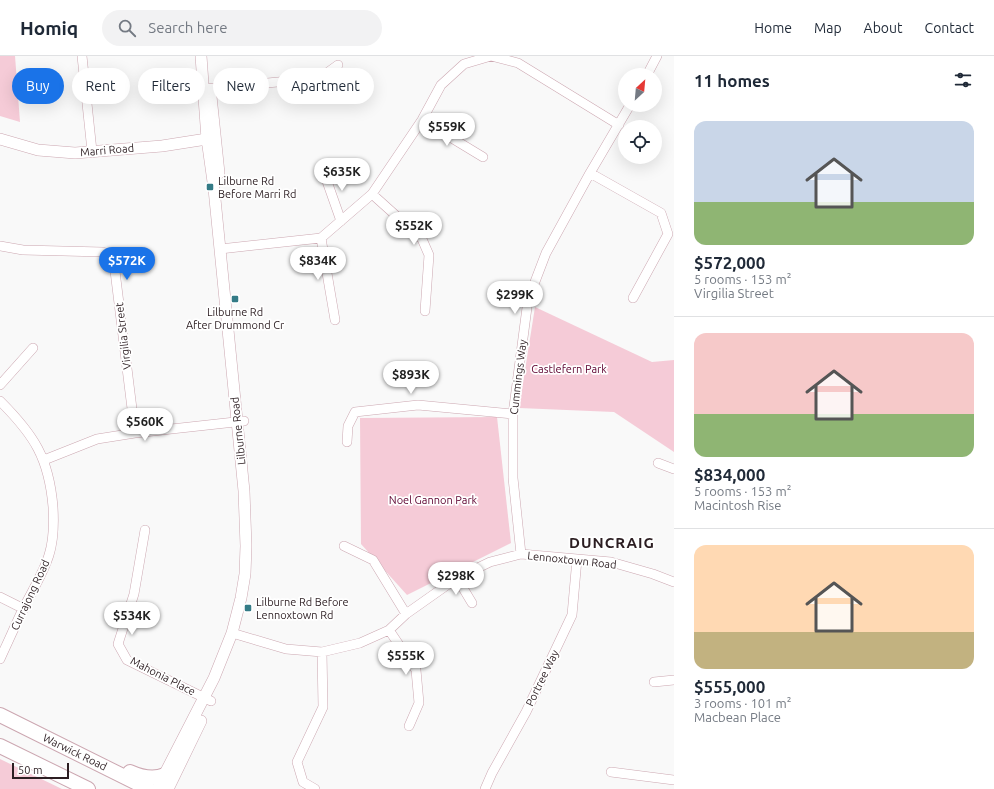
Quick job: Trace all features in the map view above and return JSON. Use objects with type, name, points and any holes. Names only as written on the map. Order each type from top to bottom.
[{"type":"main road","name":"Warwick Road","points":[[0,715],[149,789]]},
{"type":"main road","points":[[0,746],[88,789]]},
{"type":"main road","points":[[68,748],[85,751],[141,776],[153,778],[165,775]]},
{"type":"street","points":[[82,56],[92,151]]},
{"type":"street","name":"Lilburne Road","points":[[159,789],[159,785],[233,651],[235,634],[246,606],[252,564],[251,497],[241,422],[206,89],[201,56]]},
{"type":"street","name":"Lilburne Road","points":[[206,56],[206,89]]},
{"type":"street","points":[[223,249],[321,238],[372,194],[422,120],[441,85],[464,64],[491,56],[518,63],[618,123]]},
{"type":"street","points":[[650,68],[657,56]]},
{"type":"street","points":[[206,89],[320,78],[338,65]]},
{"type":"street","points":[[422,120],[483,157]]},
{"type":"street","name":"Cummings Way","points":[[521,554],[513,478],[513,414],[528,300],[546,253],[618,126]]},
{"type":"street","name":"Marri Road","points":[[0,139],[38,150],[75,153],[162,146],[211,138]]},
{"type":"street","points":[[323,170],[341,221]]},
{"type":"street","points":[[590,173],[661,213],[668,234],[633,298]]},
{"type":"street","points":[[372,194],[422,239],[428,256],[425,310]]},
{"type":"street","points":[[321,238],[335,320]]},
{"type":"street","name":"Virgilia Street","points":[[0,246],[23,250],[103,252],[114,263],[135,433]]},
{"type":"street","points":[[0,385],[33,348]]},
{"type":"street","name":"Currajong Road","points":[[0,402],[22,424],[44,460],[52,493],[54,530],[49,554],[39,579],[0,659]]},
{"type":"street","points":[[347,442],[348,426],[355,412],[418,405],[513,414]]},
{"type":"street","points":[[44,460],[97,439],[135,433],[241,422]]},
{"type":"street","points":[[658,463],[674,469]]},
{"type":"street","name":"Mahonia Place","points":[[145,530],[134,594],[118,644],[127,660],[207,699]]},
{"type":"street","points":[[344,546],[373,560],[406,614]]},
{"type":"street","name":"Lennoxtown Road","points":[[235,634],[286,649],[322,652],[360,643],[389,630],[406,614],[457,578],[490,562],[521,554],[611,562],[653,574],[674,582]]},
{"type":"street","name":"Portree Way","points":[[485,789],[492,773],[529,706],[572,615],[577,559]]},
{"type":"street","points":[[457,578],[472,603]]},
{"type":"street","points":[[0,597],[24,609]]},
{"type":"street","points":[[389,630],[416,670],[419,703],[409,726]]},
{"type":"street","points":[[315,789],[303,782],[298,762],[323,707],[322,652]]},
{"type":"street","points":[[654,682],[674,680]]},
{"type":"street","name":"Lilburne Road","points":[[168,789],[207,699]]},
{"type":"street","points":[[611,772],[674,780]]},
{"type":"green space","points":[[0,56],[15,56],[16,68],[12,68],[12,104],[19,104],[20,122],[0,116]]},
{"type":"green space","name":"Castlefern Park","points":[[535,307],[652,362],[674,360],[674,452],[614,412],[519,408]]},
{"type":"green space","name":"Noel Gannon Park","points":[[497,417],[511,543],[407,595],[361,544],[360,418]]},
{"type":"green space","points":[[0,759],[62,789],[0,789]]},
{"type":"place","name":"Lilburne Rd Before Marri Rd","points":[[210,187]]},
{"type":"place","name":"Lilburne Rd After Drummond Cr","points":[[235,299]]},
{"type":"place","name":"Lilburne Rd Before Lennoxtown Rd","points":[[248,608]]},
{"type":"district","name":"DUNCRAIG","points":[[612,543]]}]
